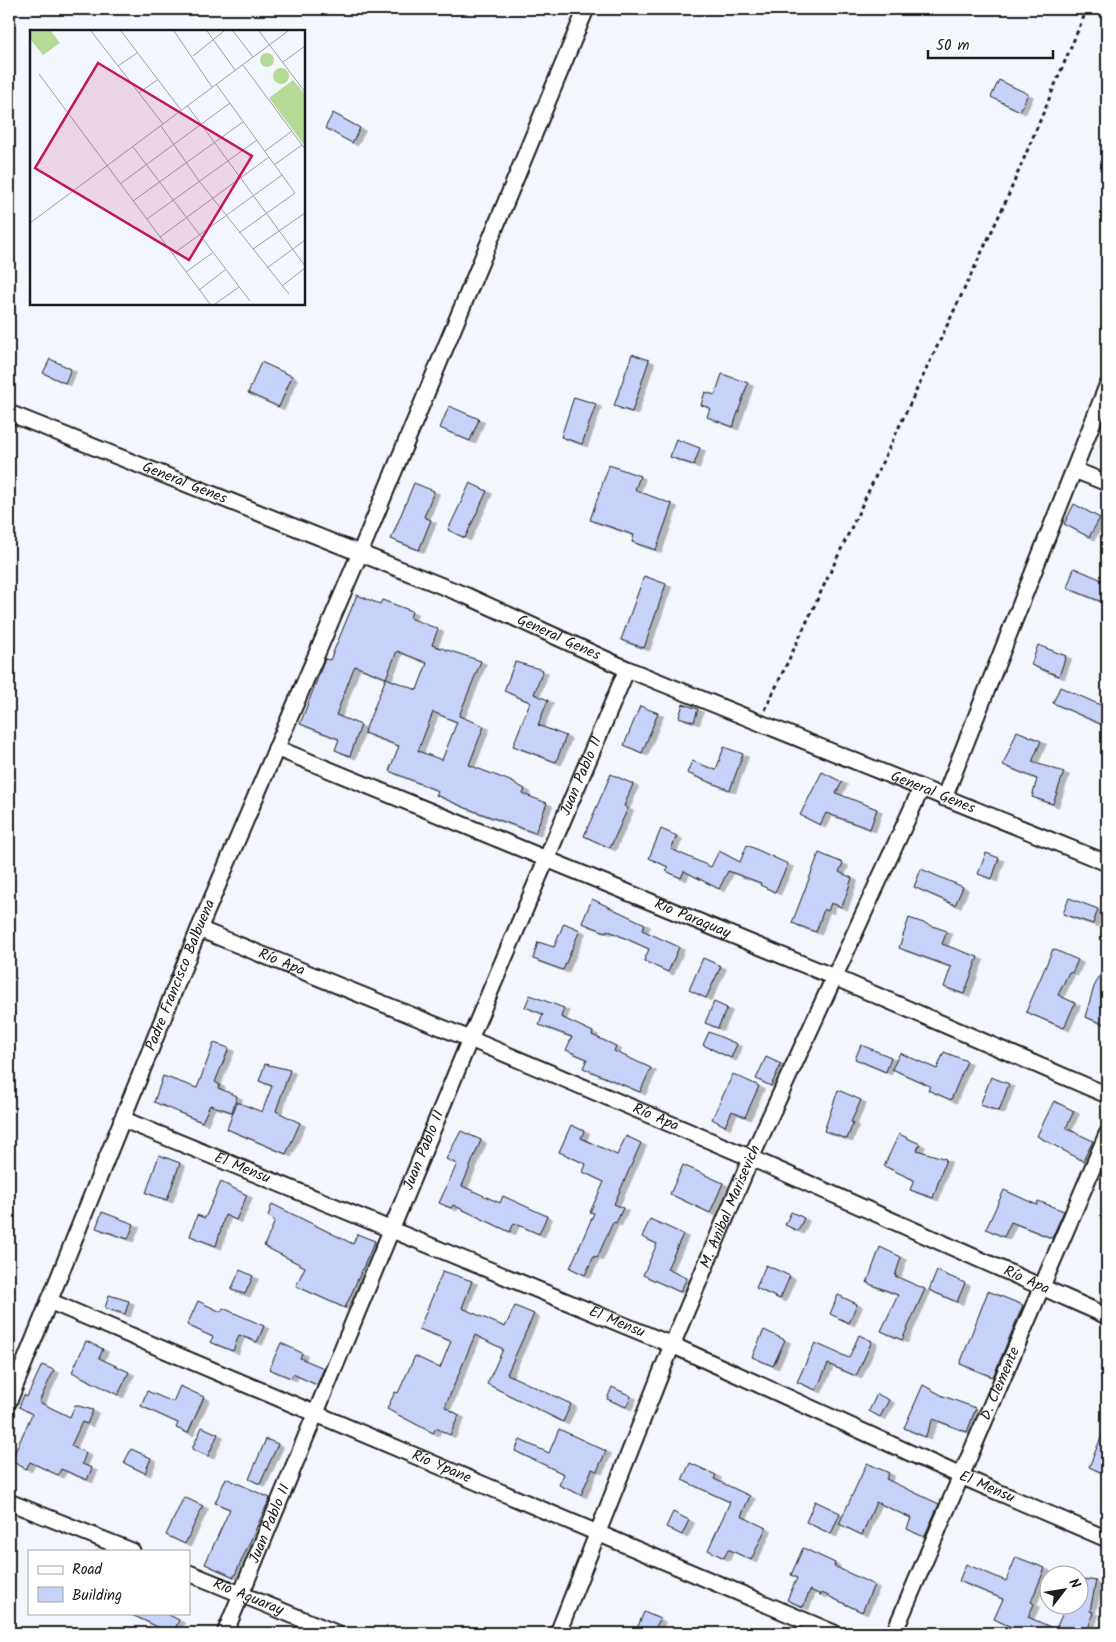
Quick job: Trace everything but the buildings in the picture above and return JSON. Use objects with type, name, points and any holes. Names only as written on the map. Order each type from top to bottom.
[{"type":"street","name":"Padre Francisco Balbuena","points":[[9,1401],[200,929],[360,553],[586,9]]},
{"type":"street","points":[[944,798],[1107,386]]},
{"type":"street","name":"General Genes","points":[[9,413],[467,596],[627,669],[1107,863]]},
{"type":"street","points":[[1074,470],[1107,483]]},
{"type":"street","name":"Juan Pablo II","points":[[225,1633],[545,858],[627,669]]},
{"type":"street","name":"Río Paraguay","points":[[276,748],[834,978],[1107,1095]]},
{"type":"street","name":"M. Anibal Marisevich","points":[[558,1633],[672,1345],[751,1158],[921,789]]},
{"type":"street","name":"Río Apa","points":[[200,929],[470,1039],[751,1158],[1107,1316]]},
{"type":"street","name":"El Mensu","points":[[122,1119],[672,1345],[963,1477],[1107,1539]]},
{"type":"street","name":"D. Clemente","points":[[894,1633],[963,1477],[1107,1134]]},
{"type":"street","name":"Río Ypane","points":[[49,1301],[834,1633]]},
{"type":"street","points":[[9,1502],[129,1550]]},
{"type":"street","name":"Río Aguaray","points":[[190,1574],[336,1633]]},
{"type":"path","points":[[759,723],[1006,201],[1087,9]]}]
